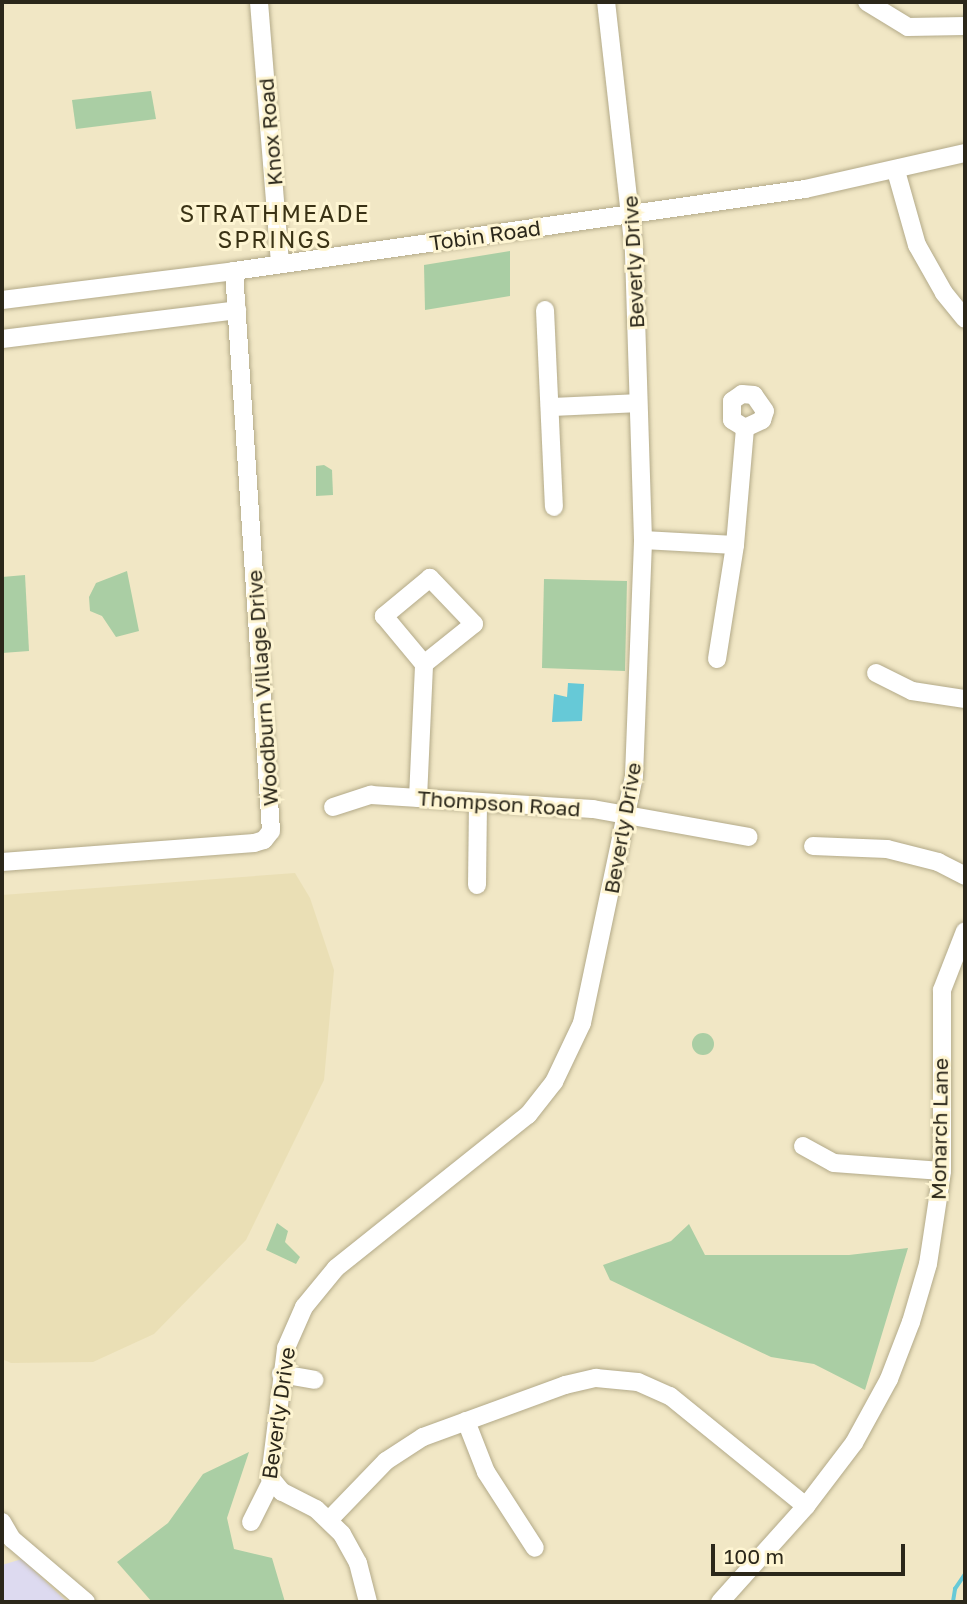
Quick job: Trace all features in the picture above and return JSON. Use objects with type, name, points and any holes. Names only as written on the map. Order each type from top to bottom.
[{"type":"street","name":"Knox Road","points":[[259,2],[280,263]]},
{"type":"street","name":"Beverly Drive","points":[[251,1522],[272,1480],[268,1466],[281,1374],[293,1327],[325,1280],[528,1115],[554,1082],[582,1023],[628,813],[639,699],[643,540],[631,214],[607,2]]},
{"type":"street","points":[[867,2],[908,27],[965,26]]},
{"type":"street","name":"Tobin Road","points":[[2,300],[234,271],[805,189],[965,153]]},
{"type":"street","points":[[896,170],[917,245],[944,293],[965,319]]},
{"type":"street","name":"Woodburn Village Drive","points":[[2,862],[254,843],[264,840],[271,831],[234,271]]},
{"type":"street","points":[[2,339],[237,310]]},
{"type":"street","points":[[545,310],[554,507]]},
{"type":"street","points":[[550,407],[637,403]]},
{"type":"street","points":[[717,659],[735,545],[745,428]]},
{"type":"street","points":[[643,540],[735,545]]},
{"type":"street","points":[[418,798],[424,664],[384,616],[430,578],[474,624],[424,664]]},
{"type":"street","points":[[876,673],[912,691],[965,699]]},
{"type":"street","name":"Thompson Road","points":[[333,807],[371,795],[478,802],[628,813],[749,837]]},
{"type":"street","points":[[477,886],[478,802]]},
{"type":"street","points":[[813,846],[887,849],[937,862],[965,876]]},
{"type":"street","name":"Monarch Lane","points":[[720,1602],[806,1506],[854,1443],[893,1369],[928,1264],[942,1171],[939,1014],[947,968],[965,931]]},
{"type":"street","points":[[803,1146],[834,1163],[942,1171]]},
{"type":"street","points":[[281,1374],[314,1380]]},
{"type":"street","points":[[330,1520],[403,1448],[466,1421],[577,1381],[638,1382],[679,1403],[806,1506]]},
{"type":"street","points":[[466,1421],[486,1472],[536,1548]]},
{"type":"street","points":[[272,1480],[330,1520],[358,1563],[368,1602]]},
{"type":"street","points":[[2,1522],[27,1553],[86,1602]]},
{"type":"shaded area","points":[[295,873],[310,898],[334,970],[324,1080],[246,1240],[154,1334],[93,1362],[11,1363],[2,1359],[2,895]]},
{"type":"shaded area","points":[[22,1559],[67,1602],[2,1602],[2,1565]]},
{"type":"green space","points":[[151,91],[156,119],[76,129],[72,100]]},
{"type":"green space","points":[[510,251],[510,296],[425,310],[424,265]]},
{"type":"green space","points":[[324,465],[332,470],[333,495],[316,496],[316,466]]},
{"type":"green space","points":[[127,571],[139,631],[116,637],[102,616],[90,611],[89,597],[96,583]]},
{"type":"green space","points":[[25,575],[29,651],[2,653],[2,577]]},
{"type":"green space","points":[[544,579],[627,581],[625,671],[542,668]]},
{"type":"green space","points":[[703,1033],[711,1036],[714,1044],[711,1052],[703,1055],[695,1052],[692,1044],[695,1036]]},
{"type":"green space","points":[[277,1223],[288,1231],[285,1242],[300,1257],[296,1264],[266,1250]]},
{"type":"green space","points":[[689,1224],[705,1255],[849,1255],[908,1248],[865,1390],[814,1364],[771,1357],[610,1280],[603,1265],[671,1241]]},
{"type":"green space","points":[[249,1452],[227,1518],[234,1549],[272,1558],[285,1602],[152,1602],[117,1562],[168,1523],[203,1474]]},
{"type":"water","points":[[568,683],[584,684],[582,721],[552,722],[554,694],[567,697]]},
{"type":"waterway","points":[[953,1602],[955,1589],[965,1574]]},
{"type":"district","name":"STRATHMEADE SPRINGS","points":[[275,226]]}]
